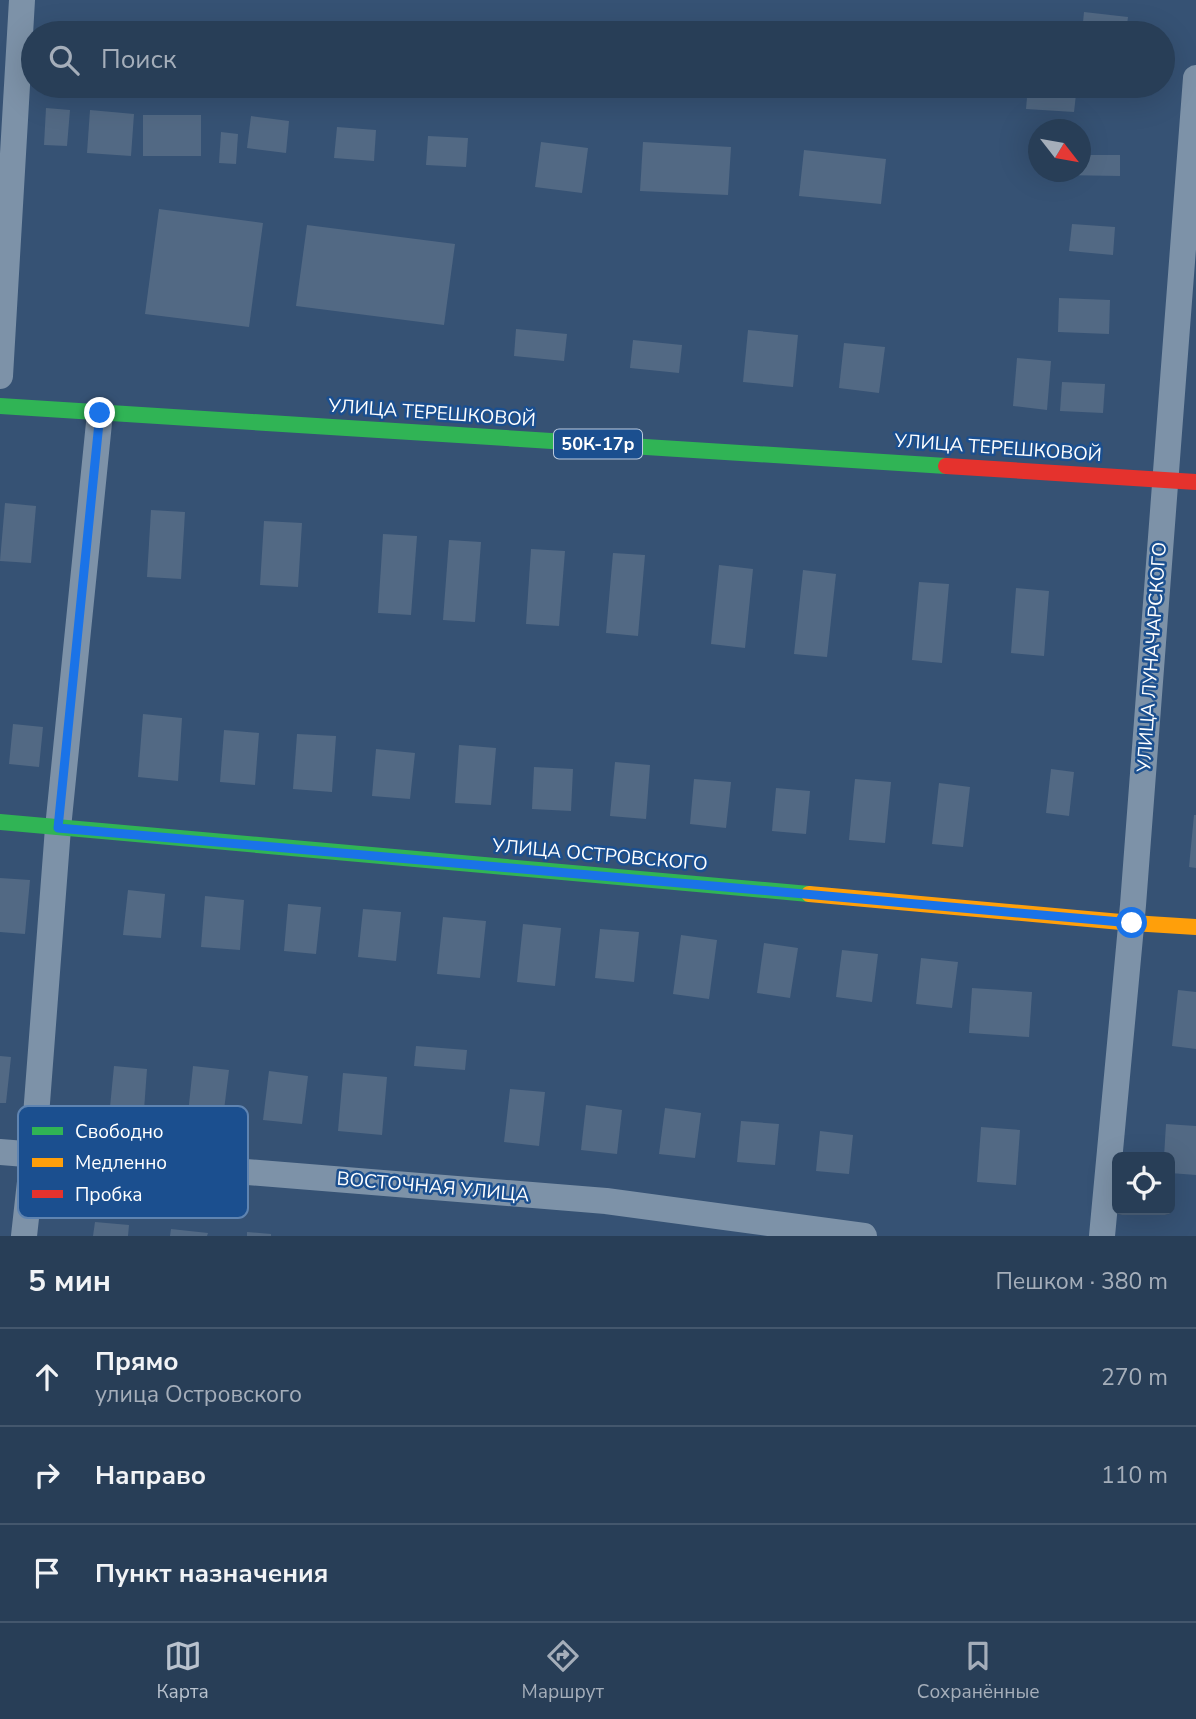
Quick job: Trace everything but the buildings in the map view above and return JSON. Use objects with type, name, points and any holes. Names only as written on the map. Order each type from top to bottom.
[{"type":"main road","name":"УЛИЦА ТЕРЕШКОВОЙ","points":[[0,406],[1196,482]]},
{"type":"main road","name":"УЛИЦА ОСТРОВСКОГО","points":[[0,822],[1196,927]]},
{"type":"street","points":[[0,376],[22,0]]},
{"type":"street","name":"УЛИЦА ЛУНАЧАРСКОГО","points":[[1102,1236],[1132,923],[1196,78]]},
{"type":"street","points":[[37,1106],[58,828],[100,413]]},
{"type":"street","name":"ВОСТОЧНАЯ УЛИЦА","points":[[0,1152],[18,1154]]},
{"type":"street","name":"ВОСТОЧНАЯ УЛИЦА","points":[[248,1172],[606,1201],[864,1236]]},
{"type":"street","points":[[24,1236],[26,1218]]},
{"type":"traffic: fast","points":[[0,406],[946,466]]},
{"type":"traffic: fast","points":[[0,822],[809,894]]},
{"type":"traffic: slow","points":[[809,894],[1196,927]]},
{"type":"traffic: jam","points":[[946,466],[1196,482]]},
{"type":"route","points":[[100,413],[58,828],[1132,923]]}]
